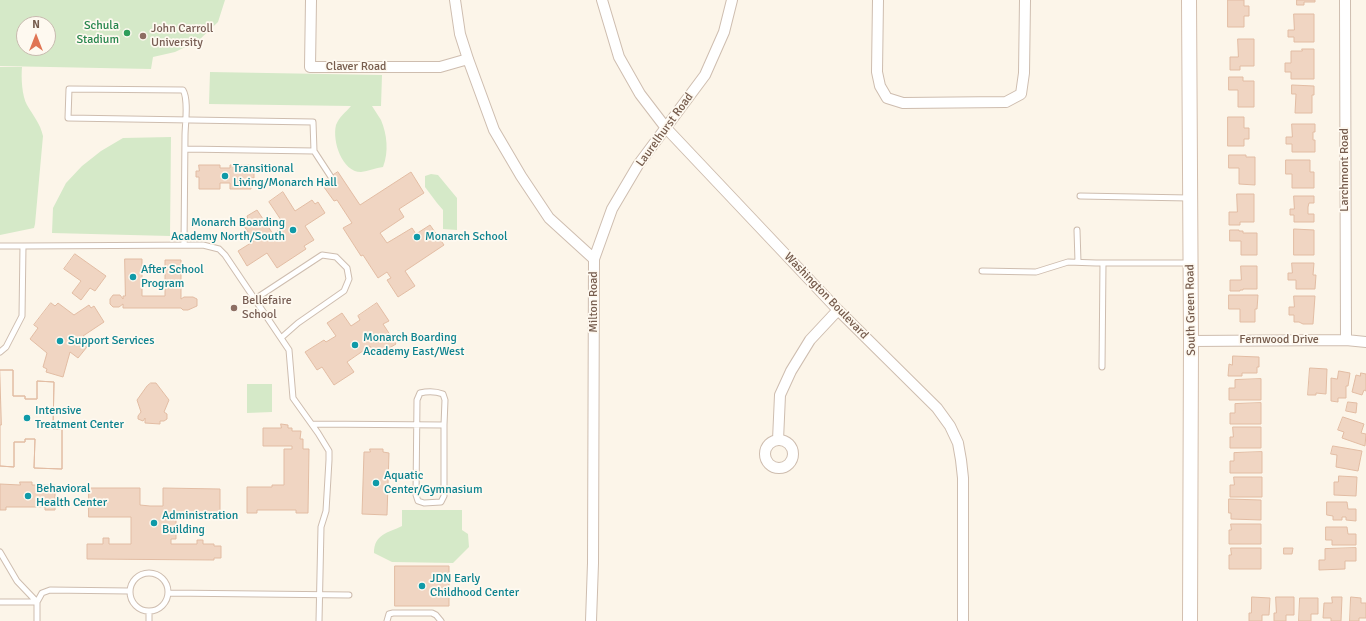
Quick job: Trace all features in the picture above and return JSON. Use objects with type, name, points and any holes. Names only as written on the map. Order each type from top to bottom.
[{"type":"main road","name":"South Green Road","points":[[1189,0],[1191,341],[1190,621]]},
{"type":"street","name":"Claver Road","points":[[311,0],[310,67],[440,67],[468,59]]},
{"type":"street","name":"Milton Road","points":[[454,0],[460,34],[494,130],[521,176],[549,218],[594,259],[593,563],[591,621]]},
{"type":"street","name":"Washington Boulevard","points":[[602,0],[618,57],[640,94],[666,128],[838,310],[937,408],[950,426],[958,443],[963,478],[963,621]]},
{"type":"street","name":"Laurelhurst Road","points":[[594,259],[612,209],[638,165],[705,75],[724,32],[732,0]]},
{"type":"street","points":[[878,0],[877,72],[880,86],[887,98],[903,102],[1006,102],[1021,94],[1024,74],[1025,0]]},
{"type":"street","name":"Larchmont Road","points":[[1345,0],[1346,340]]},
{"type":"street","points":[[778,440],[780,395],[791,371],[810,340],[838,310]]},
{"type":"street","name":"Fernwood Drive","points":[[1191,341],[1346,340],[1366,342]]},
{"type":"lane","points":[[184,245],[185,120],[186,95],[183,90],[69,89],[68,118],[185,120],[313,122],[314,151],[331,177]]},
{"type":"lane","points":[[185,149],[314,151]]},
{"type":"lane","points":[[1080,196],[1190,198]]},
{"type":"lane","points":[[1078,230],[1078,262]]},
{"type":"lane","points":[[0,246],[203,245],[219,249],[225,255],[289,350],[293,398],[318,433],[328,451],[329,460],[326,511],[321,527],[319,621]]},
{"type":"lane","points":[[0,352],[6,347],[22,316],[23,246]]},
{"type":"lane","points":[[255,299],[322,255],[336,257],[347,268],[349,279],[344,292],[298,323],[281,338]]},
{"type":"lane","points":[[982,271],[1036,272],[1068,262],[1190,263]]},
{"type":"lane","points":[[1102,263],[1102,367]]},
{"type":"lane","points":[[426,391],[436,391],[443,394],[445,400],[444,426],[444,496],[441,502],[424,503],[418,501],[416,495],[416,425],[417,400],[420,393],[426,391]]},
{"type":"lane","points":[[312,424],[444,426]]},
{"type":"lane","points":[[0,552],[17,581],[36,602]]},
{"type":"lane","points":[[152,573],[164,579],[167,585],[168,593],[165,603],[161,608],[149,611],[137,608],[130,598],[129,592],[130,585],[134,579],[139,575],[152,573]]},
{"type":"lane","points":[[37,621],[36,602],[42,593],[50,590],[129,592]]},
{"type":"lane","points":[[168,593],[349,595]]},
{"type":"lane","points":[[0,602],[36,602]]},
{"type":"lane","points":[[149,611],[149,621]]},
{"type":"lane","points":[[387,621],[389,614],[393,613],[432,613],[441,621]]},
{"type":"green space","name":"Schula Stadium","points":[[0,0],[225,0],[218,22],[198,41],[175,52],[153,57],[151,69],[0,66]]},
{"type":"green space","points":[[0,67],[22,67],[22,87],[25,101],[42,131],[43,136],[34,228],[0,235]]},
{"type":"green space","points":[[210,72],[382,75],[381,106],[372,106],[381,120],[385,131],[387,149],[383,167],[361,172],[354,171],[344,161],[340,154],[337,147],[335,132],[336,125],[351,106],[209,104]]},
{"type":"green space","points":[[171,137],[170,236],[52,233],[53,208],[66,183],[82,166],[101,151],[123,138]]},
{"type":"green space","points":[[431,174],[438,175],[457,198],[457,230],[443,229],[443,210],[425,187],[425,176]]},
{"type":"green space","points":[[247,384],[272,384],[272,412],[247,413]]},
{"type":"green space","points":[[402,510],[462,510],[462,530],[468,534],[469,547],[453,563],[392,562],[374,553],[376,542],[379,538],[402,526]]},
{"type":"building","points":[[1228,0],[1244,0],[1244,6],[1249,6],[1249,16],[1244,16],[1244,27],[1228,27]]},
{"type":"building","points":[[1297,0],[1315,0],[1315,2],[1304,2],[1304,5],[1297,5]]},
{"type":"building","points":[[1294,14],[1314,14],[1314,42],[1294,42],[1294,37],[1288,37],[1288,30],[1294,30]]},
{"type":"building","points":[[1238,39],[1254,39],[1254,66],[1240,66],[1240,70],[1230,70],[1230,57],[1238,57]]},
{"type":"building","points":[[1302,49],[1314,49],[1314,79],[1291,79],[1291,72],[1285,72],[1285,63],[1291,63],[1291,51],[1302,51]]},
{"type":"building","points":[[1229,77],[1243,77],[1243,81],[1254,81],[1254,107],[1238,107],[1238,90],[1229,90]]},
{"type":"building","points":[[1292,85],[1314,86],[1314,95],[1312,95],[1312,113],[1295,113],[1296,94],[1292,94]]},
{"type":"building","points":[[1228,117],[1244,117],[1244,128],[1249,128],[1249,139],[1244,139],[1244,146],[1228,146]]},
{"type":"building","points":[[1292,124],[1315,124],[1313,140],[1315,140],[1315,152],[1292,152],[1292,144],[1286,144],[1286,137],[1292,137]]},
{"type":"building","points":[[1229,155],[1246,155],[1246,157],[1255,157],[1255,185],[1239,184],[1239,168],[1229,168]]},
{"type":"building","points":[[1286,160],[1310,160],[1310,172],[1314,172],[1314,188],[1292,188],[1292,174],[1286,174]]},
{"type":"building","name":"Transitional Living/Monarch Hall","points":[[199,165],[220,165],[220,168],[230,168],[230,165],[251,165],[251,172],[254,172],[254,178],[251,178],[251,189],[230,189],[230,183],[220,183],[220,189],[199,189],[199,177],[196,177],[196,171],[199,171]]},
{"type":"building","name":"Monarch School","points":[[338,172],[360,205],[411,172],[424,193],[399,209],[404,217],[380,233],[387,243],[412,228],[416,234],[430,225],[444,245],[405,271],[415,286],[398,297],[387,280],[391,278],[387,272],[378,278],[363,255],[361,256],[343,228],[352,223],[337,200],[334,201],[321,183]]},
{"type":"building","name":"Monarch Boarding Academy North/South","points":[[283,192],[295,211],[312,200],[315,204],[318,202],[325,213],[305,226],[314,240],[304,246],[306,249],[277,268],[267,253],[247,266],[238,251],[254,241],[242,223],[248,219],[247,216],[257,210],[273,234],[285,226],[269,202]]},
{"type":"building","points":[[1237,194],[1254,194],[1254,222],[1240,222],[1240,225],[1229,225],[1229,212],[1237,212]]},
{"type":"building","points":[[1294,196],[1314,196],[1314,203],[1309,203],[1308,214],[1314,214],[1314,222],[1294,222],[1294,215],[1290,215],[1290,209],[1294,209]]},
{"type":"building","points":[[1294,229],[1314,230],[1314,255],[1294,255]]},
{"type":"building","points":[[1230,230],[1239,230],[1243,231],[1243,233],[1257,233],[1257,255],[1241,255],[1241,241],[1230,241]]},
{"type":"building","points":[[75,254],[106,276],[95,291],[90,288],[81,300],[72,293],[81,281],[64,269]]},
{"type":"building","name":"After School Program","points":[[125,259],[142,259],[142,296],[165,296],[165,260],[181,260],[181,299],[184,297],[193,297],[197,299],[197,306],[188,310],[183,310],[181,308],[123,308],[123,304],[119,307],[113,307],[110,304],[110,299],[113,295],[120,295],[123,299],[123,296],[125,296]]},
{"type":"building","points":[[1292,263],[1314,263],[1313,275],[1316,275],[1315,289],[1296,289],[1296,280],[1288,280],[1288,273],[1292,273]]},
{"type":"building","points":[[1241,266],[1257,266],[1257,289],[1230,291],[1230,280],[1241,280]]},
{"type":"building","points":[[1229,295],[1258,295],[1257,309],[1255,309],[1255,322],[1240,322],[1240,309],[1229,309]]},
{"type":"building","points":[[1294,296],[1315,296],[1313,324],[1294,322],[1294,315],[1289,315],[1289,307],[1294,307]]},
{"type":"building","name":"Support Services","points":[[51,303],[55,306],[58,303],[74,315],[89,305],[91,308],[94,306],[104,322],[83,336],[91,342],[78,358],[70,352],[63,377],[46,372],[47,369],[43,367],[47,353],[30,339],[38,328],[34,325]]},
{"type":"building","name":"Monarch Boarding Academy East/West","points":[[377,303],[389,321],[383,324],[396,344],[376,356],[370,346],[347,362],[354,372],[334,385],[322,367],[317,370],[305,352],[324,340],[326,342],[336,336],[327,323],[342,313],[351,326],[360,320],[358,316]]},
{"type":"building","points":[[1233,356],[1259,357],[1259,367],[1257,367],[1257,373],[1242,373],[1242,376],[1228,376],[1229,364],[1232,365]]},
{"type":"building","points":[[1310,368],[1327,369],[1326,394],[1316,393],[1316,395],[1308,395]]},
{"type":"building","name":"Intensive Treatment Center","points":[[0,370],[13,370],[13,396],[25,396],[25,399],[37,399],[37,381],[54,382],[53,429],[62,429],[62,469],[34,468],[35,439],[25,439],[25,442],[14,442],[14,467],[0,466]]},
{"type":"building","name":"Intensive Treatment Center","points":[[0,370],[13,370],[13,396],[25,396],[25,399],[37,399],[37,381],[54,382],[53,429],[62,429],[62,469],[34,468],[35,439],[25,439],[25,442],[14,442],[14,467],[0,466]]},
{"type":"building","points":[[1339,371],[1350,373],[1348,386],[1346,386],[1346,398],[1338,398],[1338,402],[1331,401],[1331,378],[1337,379]]},
{"type":"building","points":[[1361,373],[1366,374],[1366,391],[1364,390],[1362,395],[1352,392],[1356,375],[1360,376]]},
{"type":"building","points":[[1261,379],[1261,400],[1229,400],[1229,388],[1235,388],[1235,380]]},
{"type":"building","points":[[151,383],[156,383],[169,400],[164,412],[167,414],[167,419],[160,421],[160,424],[145,423],[145,418],[143,421],[138,419],[141,412],[137,400]]},
{"type":"building","points":[[1348,402],[1357,403],[1356,413],[1346,411]]},
{"type":"building","points":[[1261,403],[1261,424],[1230,424],[1230,413],[1235,413],[1235,404]]},
{"type":"building","points":[[1343,417],[1364,424],[1361,433],[1366,434],[1365,446],[1342,438],[1344,432],[1338,430]]},
{"type":"building","points":[[281,424],[288,425],[288,428],[292,428],[292,431],[301,431],[300,439],[303,439],[303,449],[309,449],[308,513],[296,513],[296,510],[257,510],[257,513],[247,513],[247,487],[272,487],[272,485],[284,485],[284,449],[292,449],[292,446],[263,446],[263,428],[281,428]]},
{"type":"building","points":[[1233,427],[1261,427],[1261,448],[1230,448],[1230,437],[1233,437]]},
{"type":"building","points":[[1333,446],[1362,451],[1358,471],[1336,467],[1337,455],[1331,454]]},
{"type":"building","name":"Aquatic Center/Gymnasium","points":[[370,449],[383,449],[383,452],[389,453],[387,515],[362,514],[364,452],[370,452]]},
{"type":"building","points":[[1262,452],[1262,473],[1230,473],[1230,461],[1234,461],[1234,453]]},
{"type":"building","points":[[1339,476],[1357,477],[1356,496],[1334,495],[1334,482],[1338,482]]},
{"type":"building","points":[[1234,477],[1262,477],[1262,497],[1230,497],[1230,485],[1234,485]]},
{"type":"building","name":"Behavioral Health Center","points":[[20,482],[32,482],[32,485],[55,485],[55,510],[45,510],[45,507],[6,507],[6,510],[0,510],[0,484],[20,485]]},
{"type":"building","name":"Administration Building","points":[[89,488],[140,488],[140,505],[150,506],[163,506],[163,488],[220,489],[220,518],[176,517],[176,539],[171,539],[171,544],[197,544],[197,540],[203,540],[203,544],[214,544],[214,546],[221,546],[221,558],[214,558],[214,560],[87,559],[87,544],[103,544],[103,538],[109,538],[109,544],[131,544],[131,517],[89,517]]},
{"type":"building","points":[[1229,499],[1261,500],[1261,520],[1231,519],[1231,513],[1229,513]]},
{"type":"building","points":[[1327,502],[1347,502],[1348,509],[1356,509],[1356,521],[1346,520],[1346,517],[1342,517],[1342,520],[1333,520],[1333,516],[1327,515]]},
{"type":"building","points":[[1231,524],[1261,524],[1261,544],[1229,544],[1229,530],[1231,530]]},
{"type":"building","points":[[1326,527],[1347,527],[1348,534],[1356,534],[1356,545],[1332,545],[1332,540],[1326,540]]},
{"type":"building","points":[[1231,548],[1261,548],[1261,569],[1229,569],[1229,555],[1231,555]]},
{"type":"building","points":[[1284,548],[1293,548],[1292,554],[1284,554]]},
{"type":"building","points":[[1356,548],[1356,561],[1345,561],[1345,569],[1319,570],[1319,560],[1325,560],[1325,549]]},
{"type":"building","name":"JDN Early Childhood Center","points":[[395,566],[449,566],[449,606],[395,606]]},
{"type":"building","points":[[1252,597],[1270,598],[1269,615],[1262,615],[1262,621],[1249,621]]},
{"type":"building","points":[[1276,597],[1294,597],[1294,615],[1286,615],[1286,621],[1274,621],[1274,613],[1276,613]]},
{"type":"building","points":[[1332,597],[1342,597],[1341,621],[1331,621],[1331,618],[1323,618],[1324,603],[1332,603]]},
{"type":"building","points":[[1351,597],[1361,598],[1361,603],[1366,603],[1366,618],[1359,618],[1359,621],[1350,621]]},
{"type":"building","points":[[1300,598],[1318,598],[1318,614],[1311,614],[1311,621],[1299,621]]},
{"type":"place","name":"Schula Stadium","points":[[127,33]]},
{"type":"place","name":"John Carroll University","points":[[143,36]]},
{"type":"place","name":"Transitional Living/Monarch Hall","points":[[225,176]]},
{"type":"place","name":"Monarch Boarding Academy North/South","points":[[293,230]]},
{"type":"place","name":"Monarch School","points":[[417,237]]},
{"type":"place","name":"After School Program","points":[[133,277]]},
{"type":"place","name":"Bellefaire School","points":[[234,308]]},
{"type":"place","name":"Support Services","points":[[60,341]]},
{"type":"place","name":"Monarch Boarding Academy East/West","points":[[355,345]]},
{"type":"place","name":"Intensive Treatment Center","points":[[27,418]]},
{"type":"place","name":"Aquatic Center/Gymnasium","points":[[376,483]]},
{"type":"place","name":"Behavioral Health Center","points":[[28,496]]},
{"type":"place","name":"Administration Building","points":[[154,523]]},
{"type":"place","name":"JDN Early Childhood Center","points":[[422,586]]}]
